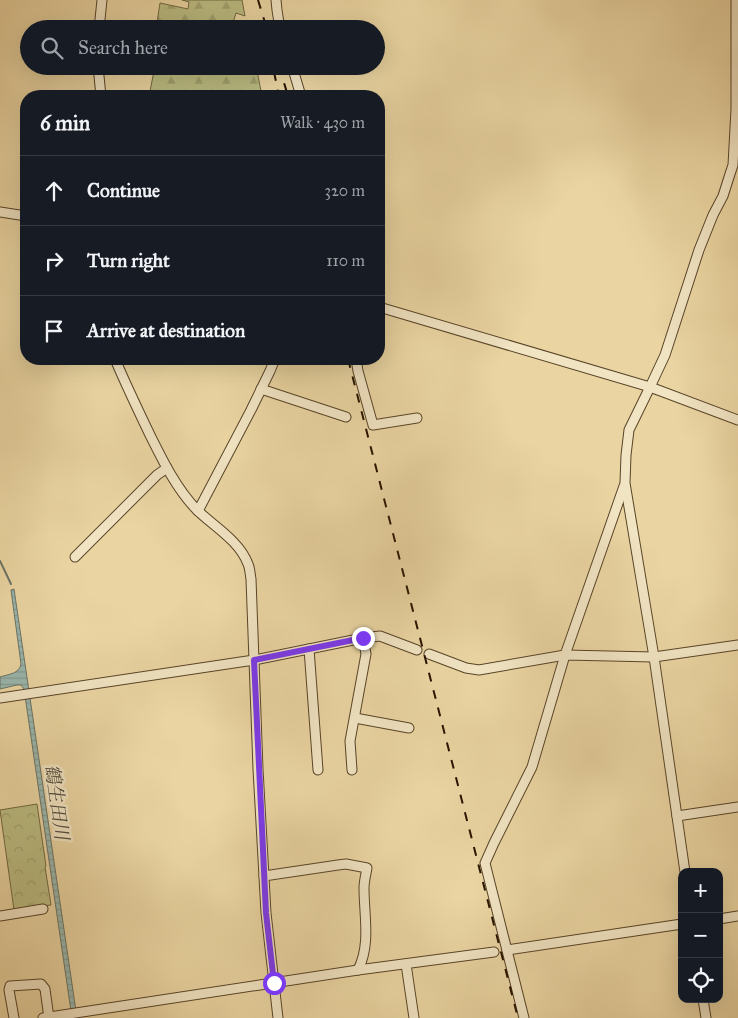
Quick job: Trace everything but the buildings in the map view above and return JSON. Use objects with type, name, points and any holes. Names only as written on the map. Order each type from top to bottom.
[{"type":"street","points":[[100,20],[102,0]]},
{"type":"street","points":[[276,0],[279,20]]},
{"type":"street","points":[[684,868],[654,657],[625,483],[626,455],[629,430],[665,355],[699,250],[723,196],[730,174],[736,142],[736,0]]},
{"type":"street","points":[[99,75],[100,90]]},
{"type":"street","points":[[295,75],[299,90]]},
{"type":"street","points":[[0,212],[20,215]]},
{"type":"street","points":[[385,309],[650,387],[738,420]]},
{"type":"street","points":[[117,365],[129,393],[166,468],[198,511],[230,539],[242,553],[248,564],[251,579],[266,913],[278,1018]]},
{"type":"street","points":[[198,511],[272,365]]},
{"type":"street","points":[[357,365],[373,425],[416,418]]},
{"type":"street","points":[[261,389],[346,417]]},
{"type":"street","points":[[75,557],[166,468]]},
{"type":"street","points":[[524,1018],[485,864],[532,767],[565,654],[625,483]]},
{"type":"street","points":[[0,698],[254,660],[380,636],[417,650]]},
{"type":"street","points":[[352,770],[350,741],[366,654],[363,638]]},
{"type":"street","points":[[429,654],[466,668],[479,670],[565,654],[654,657],[738,645]]},
{"type":"street","points":[[309,649],[318,770]]},
{"type":"street","points":[[355,718],[409,728]]},
{"type":"street","points":[[677,816],[738,807]]},
{"type":"street","points":[[264,876],[346,864],[367,868],[364,887],[366,940],[362,962],[358,970]]},
{"type":"street","points":[[0,916],[43,910]]},
{"type":"street","points":[[723,918],[738,916]]},
{"type":"street","points":[[507,950],[678,925]]},
{"type":"street","points":[[14,1018],[10,986],[41,984],[45,989],[47,1018],[358,970],[494,952]]},
{"type":"street","points":[[406,964],[414,1018]]},
{"type":"street","points":[[704,1003],[706,1018]]},
{"type":"green space","points":[[182,0],[242,0],[245,16],[236,13],[234,20],[157,20],[160,3],[188,9],[189,2]]},
{"type":"green space","points":[[153,75],[258,75],[261,90],[150,90]]},
{"type":"green space","points":[[37,804],[51,905],[14,910],[0,810]]},
{"type":"water","points":[[14,589],[77,1018],[72,1018],[24,689],[21,685],[17,685],[0,689],[0,677],[16,672],[21,664],[11,590]]},
{"type":"waterway","name":"鶴生田川","points":[[0,561],[11,584]]},
{"type":"railway","points":[[258,0],[264,20]]},
{"type":"railway","points":[[275,75],[278,90]]},
{"type":"railway","points":[[282,75],[286,90]]},
{"type":"railway","points":[[350,365],[518,1018]]},
{"type":"route","points":[[274,983],[266,913],[254,660],[363,638]]}]
